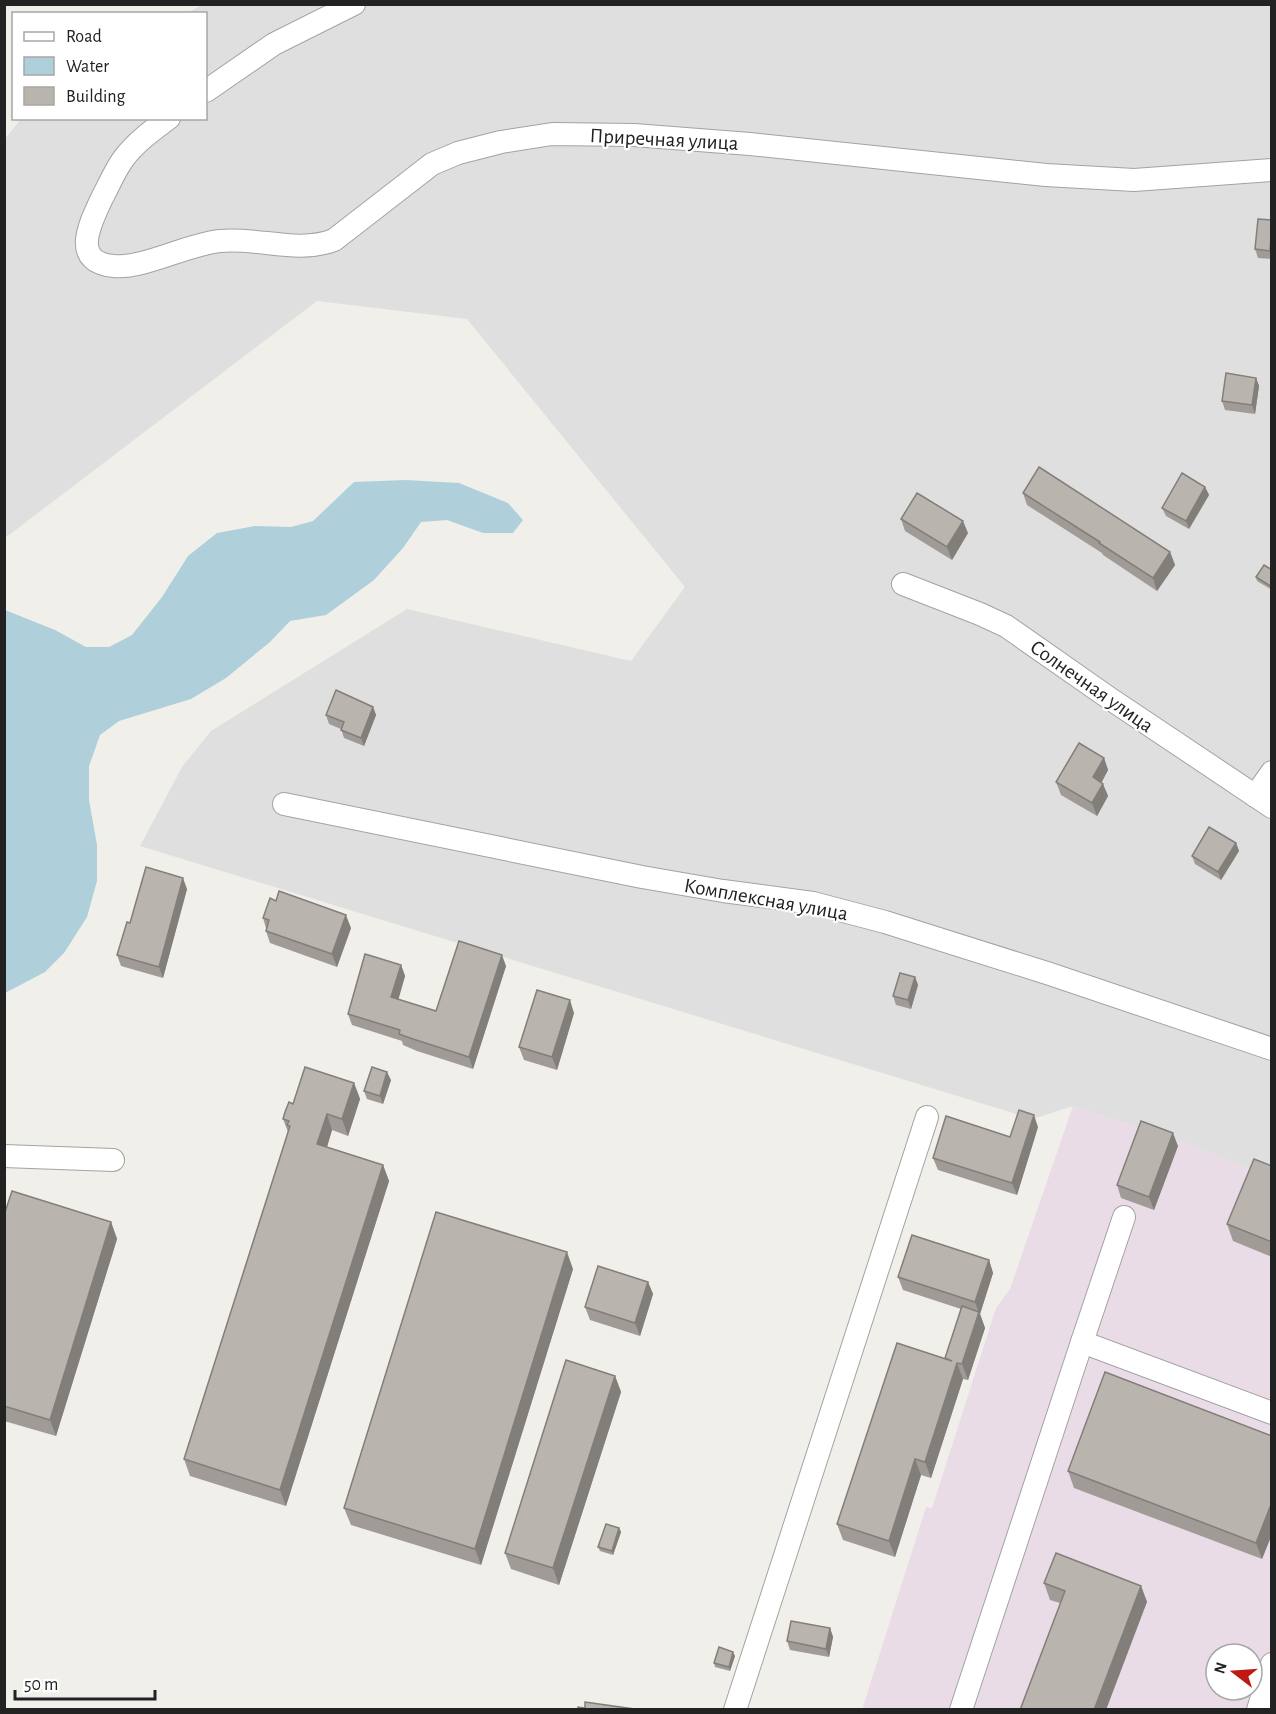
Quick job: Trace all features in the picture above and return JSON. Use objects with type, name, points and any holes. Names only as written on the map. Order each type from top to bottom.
[{"type":"street","points":[[207,91],[274,44],[354,4]]},
{"type":"street","name":"Приречная улица","points":[[167,120],[125,157],[90,224],[86,237],[92,256],[102,263],[130,265],[220,241],[245,240],[308,246],[322,245],[334,240],[432,164],[458,153],[501,142],[552,134],[634,135],[750,144],[1046,175],[1134,180],[1272,170]]},
{"type":"street","name":"Солнечная улица","points":[[903,584],[1006,626],[1263,802]]},
{"type":"street","points":[[1263,802],[1272,772]]},
{"type":"street","name":"Комплексная улица","points":[[284,804],[642,877],[813,903],[885,922],[1039,970],[1272,1049]]},
{"type":"street","points":[[735,1710],[927,1117]]},
{"type":"street","points":[[4,1156],[113,1160]]},
{"type":"street","points":[[961,1710],[1124,1217]]},
{"type":"street","points":[[1082,1342],[1272,1413]]},
{"type":"street","points":[[1258,1710],[1272,1664]]},
{"type":"shaded area","points":[[202,5],[1271,5],[1271,1178],[1179,1141],[1073,1106],[1033,1119],[140,846],[182,767],[211,731],[407,609],[631,661],[685,587],[467,319],[317,301],[5,538],[5,139],[20,120],[207,120],[207,12],[189,12]]},
{"type":"shaded area","points":[[1073,1106],[1179,1141],[1271,1178],[1271,1709],[862,1710],[926,1507],[932,1508],[996,1308],[1010,1289]]},
{"type":"water","points":[[406,480],[459,483],[508,503],[523,520],[513,533],[483,533],[447,520],[421,522],[403,548],[374,580],[326,615],[290,621],[270,642],[226,678],[191,699],[119,721],[100,735],[89,766],[89,800],[97,845],[97,881],[87,917],[64,953],[45,972],[5,993],[5,610],[55,630],[86,647],[109,647],[132,635],[162,597],[188,556],[217,533],[255,526],[291,527],[313,521],[354,482]]},
{"type":"building","points":[[1258,219],[1272,220],[1270,251],[1255,249]]},
{"type":"building","points":[[1226,373],[1256,378],[1252,405],[1222,401]]},
{"type":"building","points":[[1039,467],[1170,552],[1153,578],[1023,493]]},
{"type":"building","points":[[1182,473],[1205,487],[1186,521],[1162,508]]},
{"type":"building","points":[[917,493],[963,521],[947,547],[901,519]]},
{"type":"building","points":[[1264,565],[1272,570],[1272,587],[1256,577]]},
{"type":"building","points":[[336,690],[373,707],[361,738],[341,730],[344,722],[326,715]]},
{"type":"building","points":[[1079,743],[1104,758],[1093,777],[1103,784],[1092,803],[1056,782]]},
{"type":"building","points":[[1209,827],[1236,843],[1218,872],[1192,856]]},
{"type":"building","points":[[146,867],[183,878],[159,967],[117,955],[127,922],[130,923]]},
{"type":"building","points":[[279,891],[346,915],[332,954],[266,931],[269,920],[263,918],[270,898],[276,901]]},
{"type":"building","points":[[459,941],[502,955],[469,1057],[399,1034],[400,1030],[348,1014],[365,954],[401,965],[391,997],[436,1011]]},
{"type":"building","points":[[900,973],[915,977],[908,1000],[893,996]]},
{"type":"building","points":[[537,990],[570,1000],[552,1057],[519,1047]]},
{"type":"building","points":[[305,1067],[354,1083],[342,1119],[327,1114],[317,1144],[383,1165],[280,1490],[184,1459],[290,1126],[287,1125],[289,1121],[283,1119],[285,1112],[289,1102],[293,1104]]},
{"type":"building","points":[[372,1067],[387,1072],[380,1096],[364,1091]]},
{"type":"building","points":[[1019,1110],[1034,1115],[1012,1183],[933,1158],[946,1116],[1010,1137]]},
{"type":"building","points":[[1141,1121],[1173,1133],[1149,1197],[1117,1185]]},
{"type":"building","points":[[1254,1159],[1272,1166],[1272,1242],[1227,1224]]},
{"type":"building","points":[[12,1191],[111,1222],[50,1420],[4,1406],[4,1215]]},
{"type":"building","points":[[436,1212],[567,1252],[475,1549],[344,1508]]},
{"type":"building","points":[[912,1235],[989,1260],[975,1302],[898,1277]]},
{"type":"building","points":[[598,1266],[648,1282],[635,1323],[585,1307]]},
{"type":"building","points":[[962,1306],[979,1312],[962,1364],[957,1363],[925,1462],[915,1459],[889,1541],[837,1524],[897,1343],[952,1361],[945,1358]]},
{"type":"building","points":[[566,1360],[615,1376],[553,1568],[505,1553]]},
{"type":"building","points":[[1105,1372],[1272,1436],[1272,1502],[1256,1543],[1068,1471]]},
{"type":"building","points":[[606,1524],[619,1528],[612,1551],[598,1547]]},
{"type":"building","points":[[1056,1553],[1141,1586],[1094,1710],[1020,1710],[1065,1591],[1044,1583]]},
{"type":"building","points":[[791,1621],[830,1628],[826,1649],[787,1641]]},
{"type":"building","points":[[719,1647],[733,1652],[729,1667],[714,1663]]},
{"type":"building","points":[[585,1702],[634,1710],[578,1710],[578,1707],[585,1708]]}]
